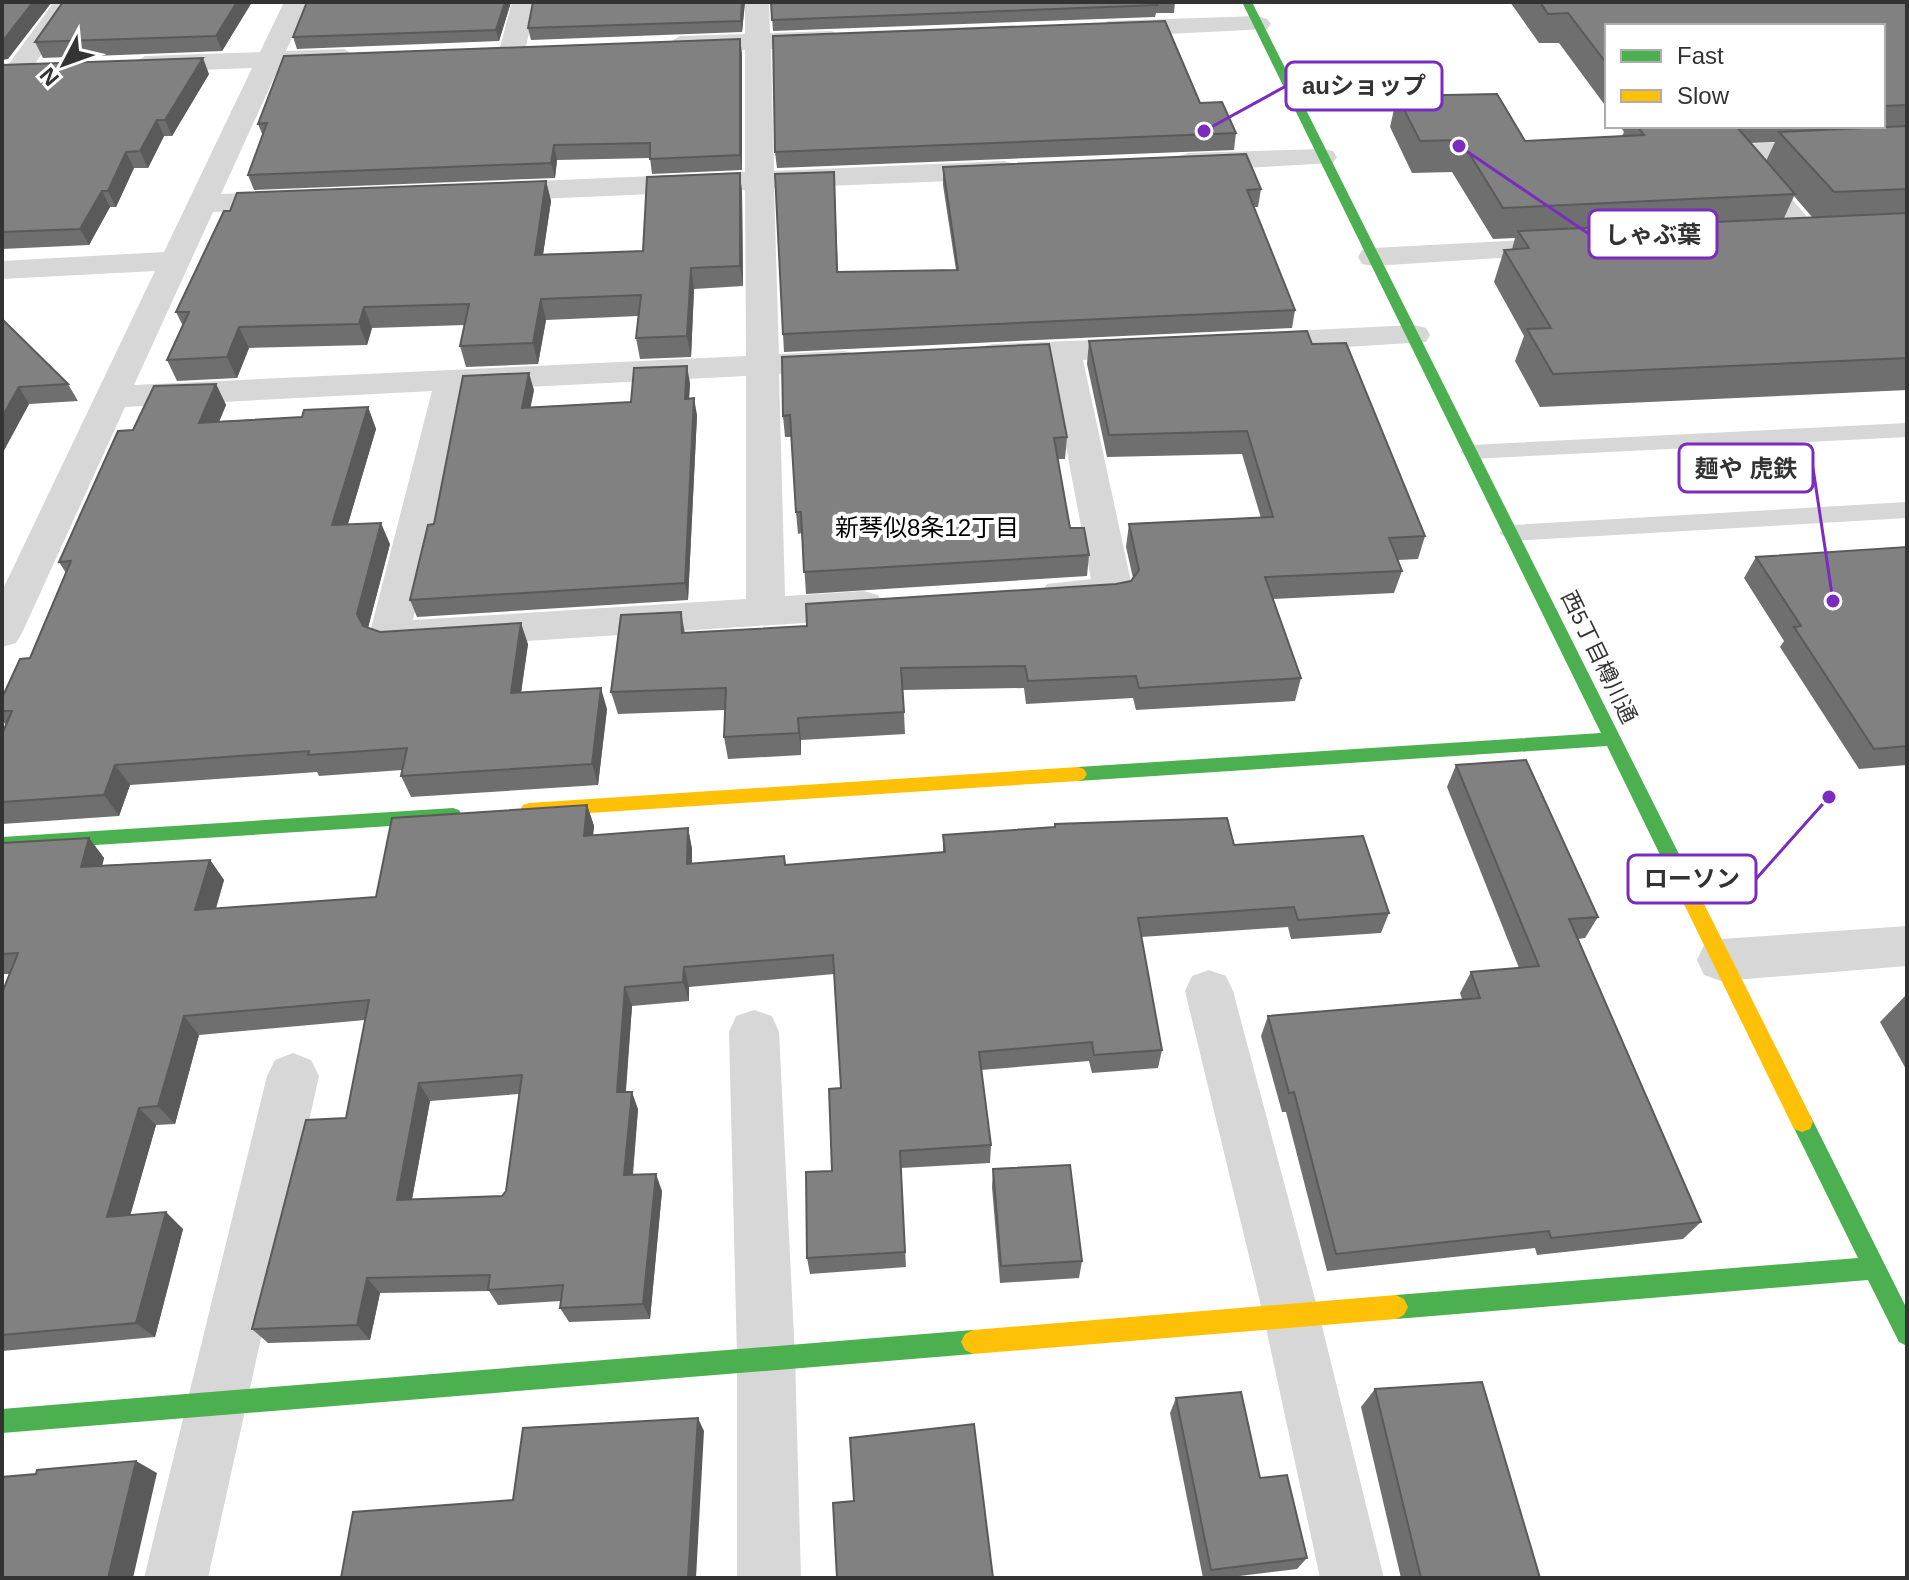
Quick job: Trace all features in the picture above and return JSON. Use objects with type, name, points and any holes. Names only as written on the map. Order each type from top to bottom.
[{"type":"street","points":[[14,75],[66,2]]},
{"type":"street","points":[[2,633],[18,566],[111,397],[296,2]]},
{"type":"street","points":[[512,51],[524,2]]},
{"type":"street","points":[[757,2],[766,610]]},
{"type":"street","points":[[1086,29],[1252,13]]},
{"type":"street","name":"西5丁目樽川通","points":[[1252,13],[1907,1334]]},
{"type":"street","points":[[650,45],[854,38]]},
{"type":"street","points":[[482,52],[543,49]]},
{"type":"street","points":[[116,66],[375,56]]},
{"type":"street","points":[[14,75],[55,68]]},
{"type":"street","points":[[1777,237],[1822,235],[1737,152],[1907,146]]},
{"type":"street","points":[[1155,164],[1323,157]]},
{"type":"street","points":[[464,193],[1029,169]]},
{"type":"street","points":[[201,204],[324,199]]},
{"type":"street","points":[[1373,257],[1592,246]]},
{"type":"street","points":[[2,270],[175,261]]},
{"type":"street","points":[[1221,344],[1414,335]]},
{"type":"street","points":[[969,355],[1174,346]]},
{"type":"street","points":[[1019,596],[1113,591],[1064,351]]},
{"type":"street","points":[[111,397],[874,359]]},
{"type":"street","points":[[452,379],[389,636],[892,603]]},
{"type":"street","points":[[512,811],[1612,739]]},
{"type":"street","points":[[2,844],[464,814]]},
{"type":"street","points":[[1721,960],[1907,946]]},
{"type":"street","points":[[1209,991],[1291,1314],[1352,1578]]},
{"type":"street","points":[[754,1032],[766,1357],[769,1578]]},
{"type":"street","points":[[176,1578],[214,1403],[293,1076]]},
{"type":"street","points":[[2,1421],[1874,1268]]},
{"type":"lane","points":[[1471,452],[1907,430]]},
{"type":"lane","points":[[1511,533],[1907,510]]},
{"type":"building","points":[[2,2],[33,2],[2,42]]},
{"type":"building","points":[[63,2],[237,2],[216,36],[35,42]]},
{"type":"building","points":[[307,2],[505,2],[496,30],[293,37]]},
{"type":"building","points":[[533,2],[742,2],[741,21],[528,28]]},
{"type":"building","points":[[771,2],[1155,2],[1157,5],[772,20]]},
{"type":"building","points":[[1540,2],[1907,2],[1907,105],[1885,106],[1885,24],[1605,24],[1605,61],[1568,13],[1548,14]]},
{"type":"building","points":[[1165,21],[1200,103],[1222,102],[1236,133],[775,152],[773,36]]},
{"type":"building","points":[[740,39],[740,155],[650,159],[650,143],[554,145],[551,163],[248,175],[267,123],[258,124],[284,56]]},
{"type":"building","points":[[203,58],[165,120],[157,120],[140,151],[126,152],[108,191],[102,191],[80,229],[2,232],[2,65]]},
{"type":"building","points":[[1497,94],[1525,141],[1644,135],[1639,128],[1738,128],[1795,194],[1503,208],[1461,140],[1420,141],[1397,96]]},
{"type":"building","points":[[1907,126],[1907,189],[1834,192],[1779,132],[1885,128]]},
{"type":"building","points":[[1246,154],[1261,189],[1247,190],[1295,310],[783,334],[775,174],[834,172],[837,272],[958,270],[943,167]]},
{"type":"building","points":[[740,173],[740,266],[691,268],[687,336],[636,338],[641,295],[541,299],[533,343],[460,346],[469,304],[364,307],[359,324],[239,327],[227,357],[167,360],[189,312],[176,312],[224,211],[230,211],[237,193],[546,181],[535,255],[643,251],[647,177]]},
{"type":"building","points":[[1907,213],[1907,358],[1553,374],[1527,329],[1551,328],[1504,250],[1529,248],[1518,231]]},
{"type":"building","points":[[2,319],[68,384],[19,387],[2,417]]},
{"type":"building","points":[[1307,331],[1312,344],[1346,343],[1425,536],[1389,538],[1402,571],[1265,577],[1301,678],[1139,688],[1136,676],[1028,681],[1025,666],[901,668],[904,712],[798,718],[799,733],[724,737],[726,688],[611,692],[621,615],[681,612],[682,633],[807,626],[806,604],[1116,584],[1131,581],[1139,570],[1129,524],[1273,517],[1247,431],[1109,435],[1089,341]]},
{"type":"building","points":[[1049,344],[1067,437],[1054,438],[1070,528],[1084,528],[1089,555],[804,572],[801,512],[796,512],[790,415],[783,416],[782,357]]},
{"type":"building","points":[[687,366],[685,399],[694,398],[685,583],[410,600],[428,525],[434,524],[463,376],[529,373],[522,408],[631,402],[634,368]]},
{"type":"building","points":[[216,384],[199,423],[302,417],[304,410],[368,407],[332,525],[381,523],[357,614],[363,626],[380,632],[521,623],[511,693],[601,688],[592,764],[401,776],[407,748],[308,755],[309,751],[115,765],[104,795],[2,802],[2,734],[12,711],[2,711],[2,698],[20,659],[30,658],[71,561],[59,562],[118,431],[133,430],[154,386]]},
{"type":"building","points":[[1907,547],[1907,746],[1874,749],[1794,627],[1801,626],[1756,557]]},
{"type":"building","points":[[1526,760],[1598,917],[1569,919],[1701,1222],[1551,1238],[1549,1231],[1336,1254],[1294,1092],[1289,1093],[1268,1016],[1480,998],[1471,972],[1539,966],[1456,765]]},
{"type":"building","points":[[587,805],[584,836],[688,828],[687,864],[784,856],[785,865],[945,852],[943,835],[1055,827],[1055,824],[1227,818],[1234,845],[1363,836],[1389,913],[1298,920],[1294,907],[1138,918],[1162,1050],[1094,1055],[1092,1042],[979,1052],[991,1145],[900,1151],[905,1252],[807,1258],[806,1172],[832,1171],[829,1089],[841,1088],[833,955],[684,967],[683,982],[625,987],[617,1092],[632,1092],[624,1175],[656,1174],[643,1304],[560,1308],[563,1285],[488,1290],[490,1275],[367,1278],[357,1325],[252,1329],[306,1120],[346,1118],[369,1000],[184,1016],[158,1106],[139,1108],[107,1217],[166,1212],[136,1323],[2,1335],[2,993],[18,953],[2,954],[2,843],[89,838],[81,867],[210,860],[195,910],[376,897],[392,818]],"holes":[[[522,1075],[506,1191],[502,1196],[397,1200],[419,1083]]]},
{"type":"building","points":[[1070,1165],[1082,1261],[1001,1266],[993,1169]]},
{"type":"building","points":[[1482,1382],[1540,1578],[1421,1578],[1375,1389]]},
{"type":"building","points":[[1241,1392],[1260,1478],[1287,1475],[1307,1558],[1211,1570],[1176,1398]]},
{"type":"building","points":[[698,1418],[688,1578],[341,1578],[353,1512],[513,1500],[523,1428]]},
{"type":"building","points":[[974,1424],[993,1578],[837,1578],[833,1503],[854,1501],[850,1438]]},
{"type":"building","points":[[136,1461],[108,1578],[2,1578],[2,1477],[36,1474],[37,1470]]},
{"type":"traffic: fast","points":[[1247,2],[1692,900]]},
{"type":"traffic: fast","points":[[1078,774],[1612,739]]},
{"type":"traffic: fast","points":[[2,844],[453,815]]},
{"type":"traffic: fast","points":[[1802,1122],[1907,1334]]},
{"type":"traffic: fast","points":[[1396,1307],[1874,1268]]},
{"type":"traffic: fast","points":[[2,1421],[973,1342]]},
{"type":"traffic: slow","points":[[529,810],[1078,774]]},
{"type":"traffic: slow","points":[[1692,900],[1802,1122]]},
{"type":"traffic: slow","points":[[973,1342],[1396,1307]]},
{"type":"place","name":"auショップ","points":[[1204,131]]},
{"type":"place","name":"しゃぶ葉","points":[[1459,146]]},
{"type":"place","name":"麺や 虎鉄","points":[[1833,601]]},
{"type":"place","name":"ローソン","points":[[1829,797]]},
{"type":"district","name":"新琴似8条12丁目","points":[[927,527]]}]
